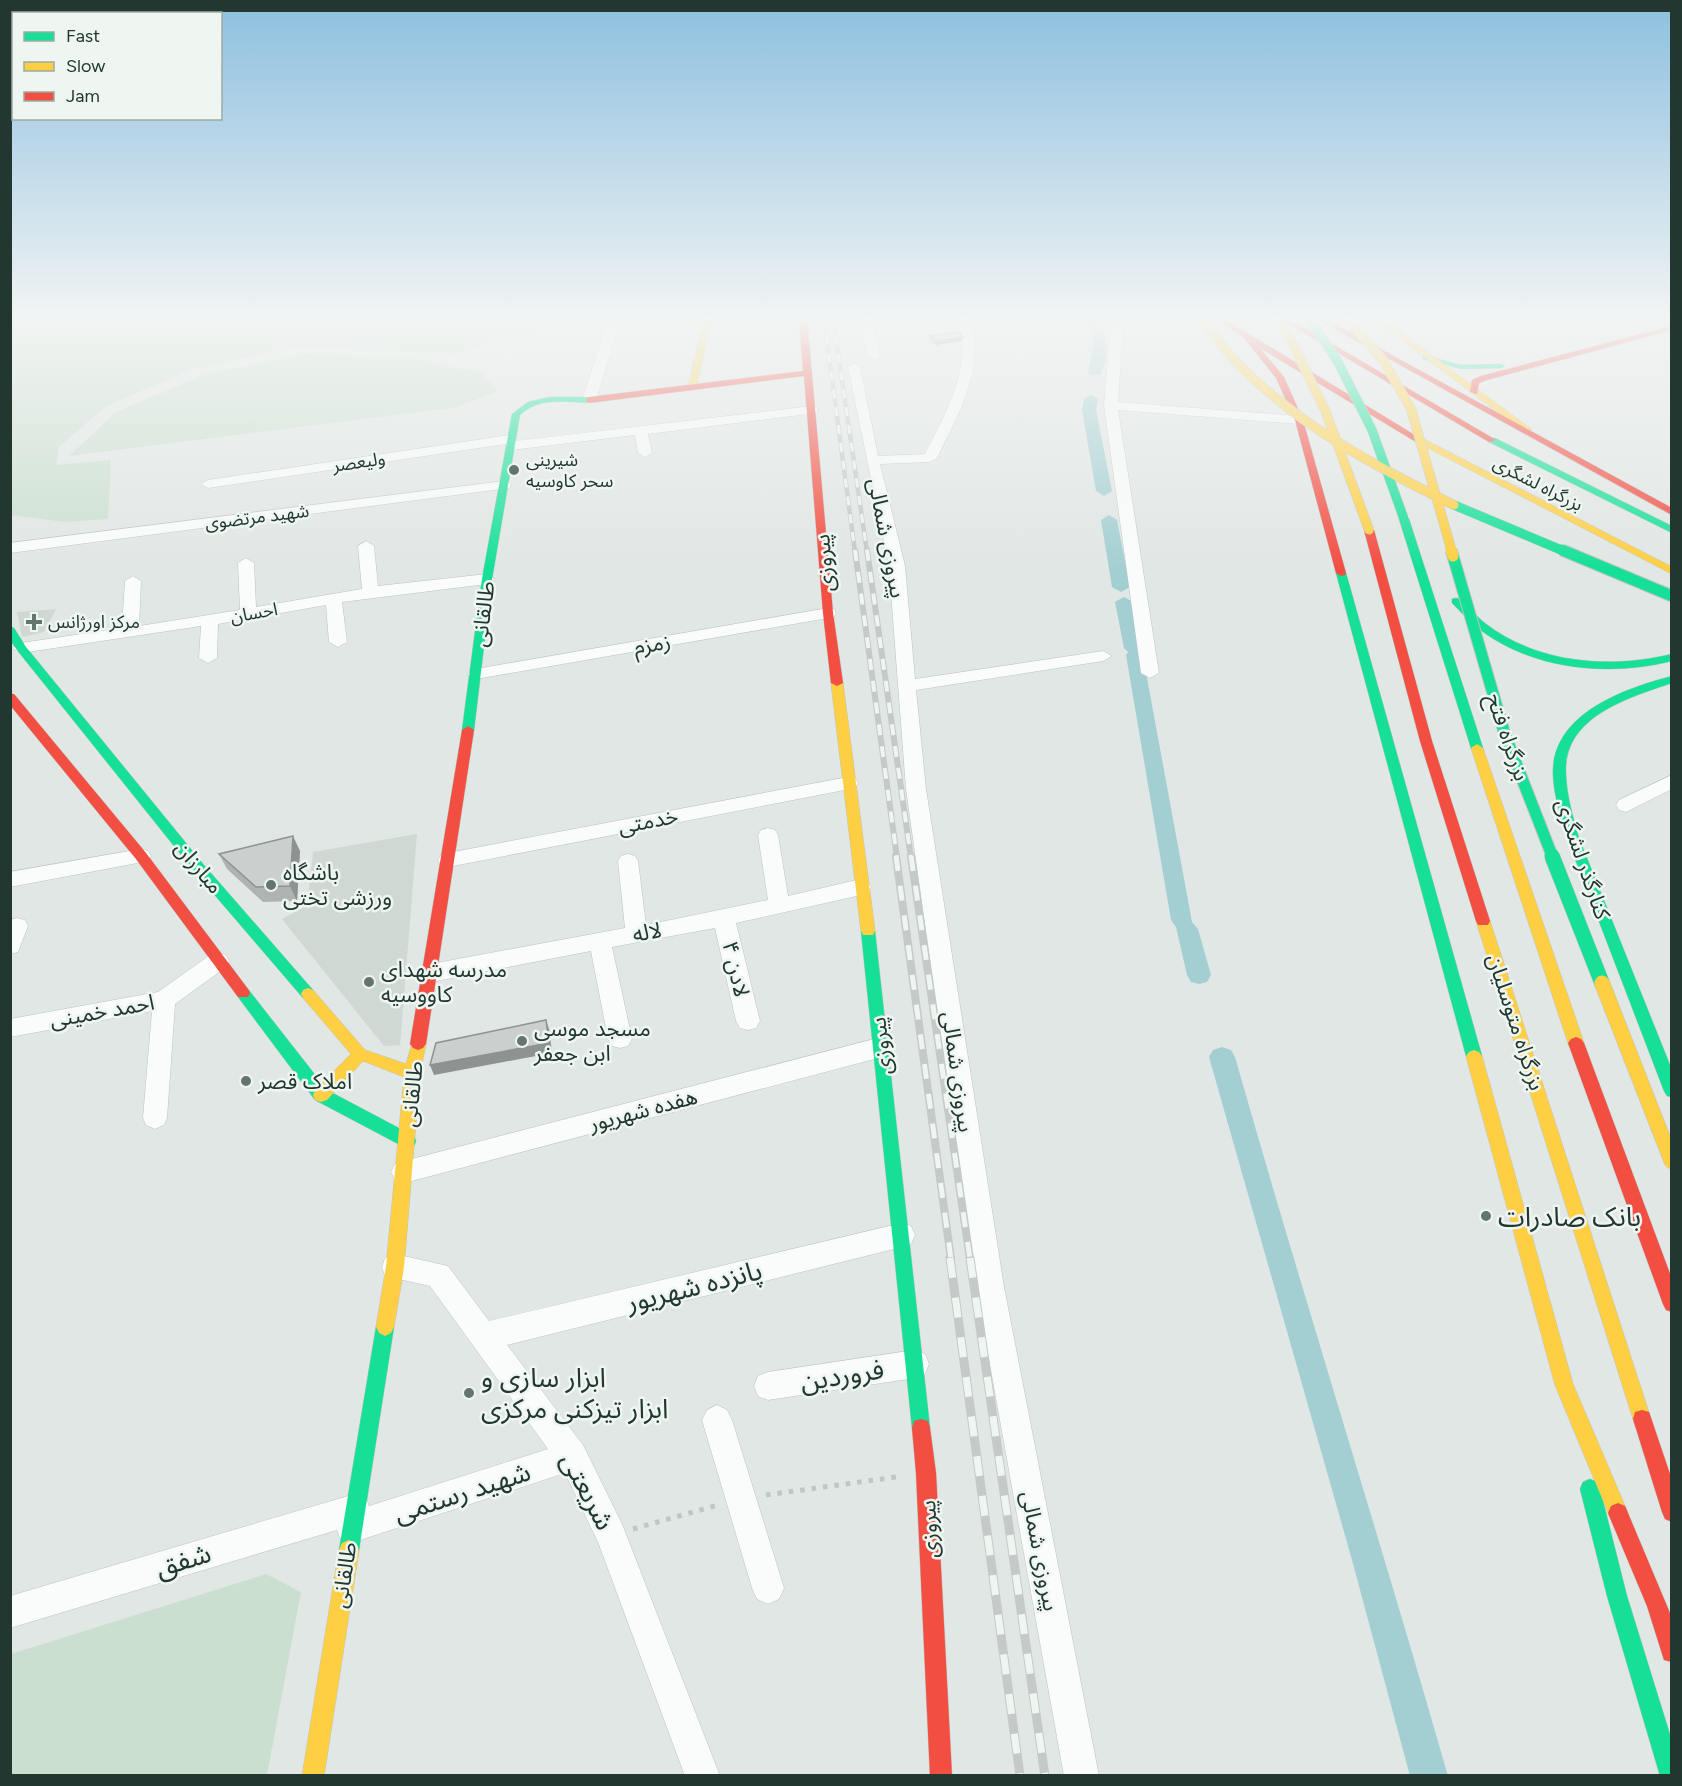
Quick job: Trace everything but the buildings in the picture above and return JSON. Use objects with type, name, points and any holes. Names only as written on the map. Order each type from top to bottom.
[{"type":"main road","name":"طالقانی","points":[[313,1776],[395,1267],[408,1141],[412,1073],[431,973],[476,674],[487,579],[516,414],[524,406],[538,401]]},
{"type":"main road","name":"پیروزی","points":[[811,401],[828,613],[882,1047],[926,1473],[940,1776]]},
{"type":"main road","points":[[1283,401],[1331,438],[1363,458],[1460,508],[1671,596]]},
{"type":"main road","points":[[1291,401],[1299,420],[1564,1385],[1617,1596],[1671,1776]]},
{"type":"main road","name":"بزرگراه متوسلیان","points":[[1320,401],[1368,530],[1426,741],[1671,1512]]},
{"type":"main road","points":[[1354,401],[1578,525],[1671,571]]},
{"type":"main road","points":[[1358,401],[1372,430],[1404,519],[1437,629],[1596,1102],[1671,1304]]},
{"type":"main road","points":[[1390,401],[1434,429]]},
{"type":"main road","name":"بزرگراه فتح","points":[[1407,401],[1411,409],[1505,735],[1671,1162]]},
{"type":"main road","name":"بزرگراه لشگری","points":[[1421,401],[1481,435],[1671,530]]},
{"type":"main road","points":[[1450,401],[1600,495]]},
{"type":"main road","points":[[1473,401],[1671,512]]},
{"type":"main road","points":[[1487,401],[1528,431]]},
{"type":"main road","points":[[1404,519],[1437,575]]},
{"type":"main road","points":[[1578,525],[1671,585]]},
{"type":"main road","points":[[1449,594],[1484,627],[1531,651],[1565,661],[1603,666],[1660,662],[1671,657]]},
{"type":"main road","name":"مبارزان","points":[[10,630],[16,650],[199,868],[360,1054],[412,1073]]},
{"type":"main road","name":"کنارگذر لشگری","points":[[1671,679],[1602,707],[1585,718],[1566,738],[1558,765],[1559,788],[1575,839],[1628,985],[1671,1091]]},
{"type":"main road","name":"مبارزان","points":[[10,697],[141,856],[321,1095],[408,1141]]},
{"type":"main road","points":[[321,1095],[360,1054]]},
{"type":"main road","points":[[1564,1385],[1657,1606],[1671,1652]]},
{"type":"street","name":"پیروزی شمالی","points":[[861,401],[897,566],[916,789],[990,1287],[1082,1776]]},
{"type":"street","points":[[872,460],[931,457],[954,401]]},
{"type":"street","points":[[1112,401],[1150,673]]},
{"type":"street","points":[[1112,405],[1299,420]]},
{"type":"street","name":"ولیعصر","points":[[208,484],[511,443],[812,410]]},
{"type":"street","points":[[641,430],[645,453]]},
{"type":"street","name":"شهید مرتضوی","points":[[10,548],[504,485]]},
{"type":"street","points":[[366,546],[370,592]]},
{"type":"street","points":[[246,562],[248,614]]},
{"type":"street","name":"احسان","points":[[16,650],[248,614],[370,592],[487,579]]},
{"type":"street","points":[[130,631],[133,581]]},
{"type":"street","points":[[334,599],[338,642]]},
{"type":"street","name":"زمزم","points":[[476,674],[828,613]]},
{"type":"street","points":[[208,658],[210,620]]},
{"type":"street","points":[[906,686],[1103,656]]},
{"type":"street","points":[[1626,805],[1671,781]]},
{"type":"street","name":"خدمتی","points":[[448,860],[848,783]]},
{"type":"street","points":[[768,836],[779,904]]},
{"type":"street","points":[[10,880],[141,856]]},
{"type":"street","points":[[628,861],[636,934]]},
{"type":"street","name":"لاله","points":[[431,973],[724,918],[861,887]]},
{"type":"street","name":"لادن ۴","points":[[724,918],[748,1021]]},
{"type":"street","points":[[600,940],[620,1039]]},
{"type":"street","name":"احمد خمینی","points":[[10,1028],[164,1000],[218,961]]},
{"type":"street","points":[[155,1118],[164,1000]]},
{"type":"street","name":"هفده شهریور","points":[[404,1172],[882,1047]]},
{"type":"street","name":"پانزده شهریور","points":[[486,1336],[902,1235]]},
{"type":"street","name":"شریعتی","points":[[395,1267],[438,1275],[486,1336],[572,1456],[611,1535],[703,1776]]},
{"type":"street","name":"فروردین","points":[[768,1386],[915,1364]]},
{"type":"street","points":[[717,1420],[768,1588]]},
{"type":"street","name":"شهید رستمی","points":[[353,1518],[572,1456]]},
{"type":"street","name":"شفق","points":[[10,1612],[353,1518]]},
{"type":"shaded area","name":"مرکز اورژانس","points":[[56,609],[44,632],[22,637],[17,612]]},
{"type":"shaded area","name":"مدرسه شهدای کاووسیه","points":[[417,834],[400,1045],[384,1046],[282,919],[307,906],[313,852]]},
{"type":"green space","points":[[11,401],[117,401],[106,406],[59,447],[56,465],[111,460],[108,519],[65,522],[11,515]]},
{"type":"green space","points":[[141,401],[471,401],[457,407],[69,456],[116,412]]},
{"type":"green space","points":[[266,1574],[301,1592],[267,1775],[11,1775],[11,1654]]},
{"type":"waterway","points":[[1091,401],[1089,410],[1097,453]]},
{"type":"waterway","points":[[1098,457],[1104,491]]},
{"type":"waterway","points":[[1109,520],[1115,550]]},
{"type":"waterway","points":[[1115,554],[1121,587]]},
{"type":"waterway","points":[[1124,602],[1133,648]]},
{"type":"waterway","points":[[1135,655],[1182,920]]},
{"type":"waterway","points":[[1186,929],[1199,975]]},
{"type":"waterway","points":[[1222,1057],[1253,1168]]},
{"type":"waterway","points":[[1256,1179],[1369,1560],[1429,1776]]},
{"type":"railway","points":[[835,401],[855,552]]},
{"type":"railway","points":[[845,401],[867,552]]},
{"type":"railway","points":[[855,550],[897,858]]},
{"type":"railway","points":[[867,550],[911,858]]},
{"type":"railway","points":[[896,856],[951,1259]]},
{"type":"railway","points":[[911,856],[970,1259]]},
{"type":"railway","points":[[950,1258],[1020,1776]]},
{"type":"railway","points":[[970,1258],[1045,1776]]},
{"type":"traffic: fast","points":[[468,730],[487,579],[516,414],[531,403],[538,401]]},
{"type":"traffic: fast","points":[[1358,401],[1372,430],[1404,519]]},
{"type":"traffic: fast","points":[[1492,440],[1672,530]]},
{"type":"traffic: fast","points":[[1454,505],[1672,596]]},
{"type":"traffic: fast","points":[[1404,519],[1477,748]]},
{"type":"traffic: fast","points":[[1453,556],[1505,735],[1602,983]]},
{"type":"traffic: fast","points":[[1341,573],[1474,1056]]},
{"type":"traffic: fast","points":[[1456,601],[1486,629],[1529,651],[1553,659],[1577,664],[1625,666],[1672,657]]},
{"type":"traffic: fast","points":[[10,630],[21,648],[199,868],[308,994]]},
{"type":"traffic: fast","points":[[1672,679],[1611,702],[1589,715],[1573,730],[1563,749],[1559,773],[1562,802],[1573,838],[1672,1091]]},
{"type":"traffic: fast","points":[[868,931],[921,1428]]},
{"type":"traffic: fast","points":[[243,993],[321,1095],[408,1141]]},
{"type":"traffic: fast","points":[[349,1550],[385,1327]]},
{"type":"traffic: fast","points":[[1590,1489],[1617,1596],[1671,1776]]},
{"type":"traffic: slow","points":[[1279,401],[1342,446],[1454,505]]},
{"type":"traffic: slow","points":[[1321,401],[1369,530]]},
{"type":"traffic: slow","points":[[1407,401],[1411,409],[1453,556]]},
{"type":"traffic: slow","points":[[1488,401],[1528,431]]},
{"type":"traffic: slow","points":[[1419,440],[1672,571]]},
{"type":"traffic: slow","points":[[837,683],[868,931]]},
{"type":"traffic: slow","points":[[1477,748],[1576,1043]]},
{"type":"traffic: slow","points":[[1483,921],[1642,1419]]},
{"type":"traffic: slow","points":[[1602,983],[1672,1162]]},
{"type":"traffic: slow","points":[[308,994],[360,1054],[412,1073]]},
{"type":"traffic: slow","points":[[385,1327],[395,1267],[412,1073],[418,1044]]},
{"type":"traffic: slow","points":[[321,1095],[360,1054]]},
{"type":"traffic: slow","points":[[1474,1056],[1564,1385],[1618,1513]]},
{"type":"traffic: slow","points":[[313,1776],[349,1550]]},
{"type":"traffic: jam","points":[[810,401],[828,613],[837,683]]},
{"type":"traffic: jam","points":[[1291,401],[1299,420],[1341,573]]},
{"type":"traffic: jam","points":[[1353,401],[1419,440]]},
{"type":"traffic: jam","points":[[1426,401],[1492,440]]},
{"type":"traffic: jam","points":[[1471,401],[1672,512]]},
{"type":"traffic: jam","points":[[1369,530],[1426,741],[1483,921]]},
{"type":"traffic: jam","points":[[10,697],[141,856],[243,993]]},
{"type":"traffic: jam","points":[[418,1044],[468,730]]},
{"type":"traffic: jam","points":[[1576,1043],[1672,1304]]},
{"type":"traffic: jam","points":[[1642,1419],[1672,1512]]},
{"type":"traffic: jam","points":[[921,1428],[926,1473],[941,1776]]},
{"type":"traffic: jam","points":[[1618,1513],[1657,1606],[1672,1652]]},
{"type":"place","name":"شیرینی سحر کاوسیه","points":[[514,470]]},
{"type":"place","name":"مرکز اورژانس","points":[[34,622]]},
{"type":"place","name":"باشگاه ورزشی تختی","points":[[271,885]]},
{"type":"place","name":"مدرسه شهدای کاووسیه","points":[[369,982]]},
{"type":"place","name":"مسجد موسی ابن جعفر","points":[[522,1041]]},
{"type":"place","name":"املاک قصر","points":[[246,1081]]},
{"type":"place","name":"بانک صادرات","points":[[1486,1216]]},
{"type":"place","name":"ابزار سازی و ابزار تیزکنی مرکزی","points":[[469,1393]]}]
